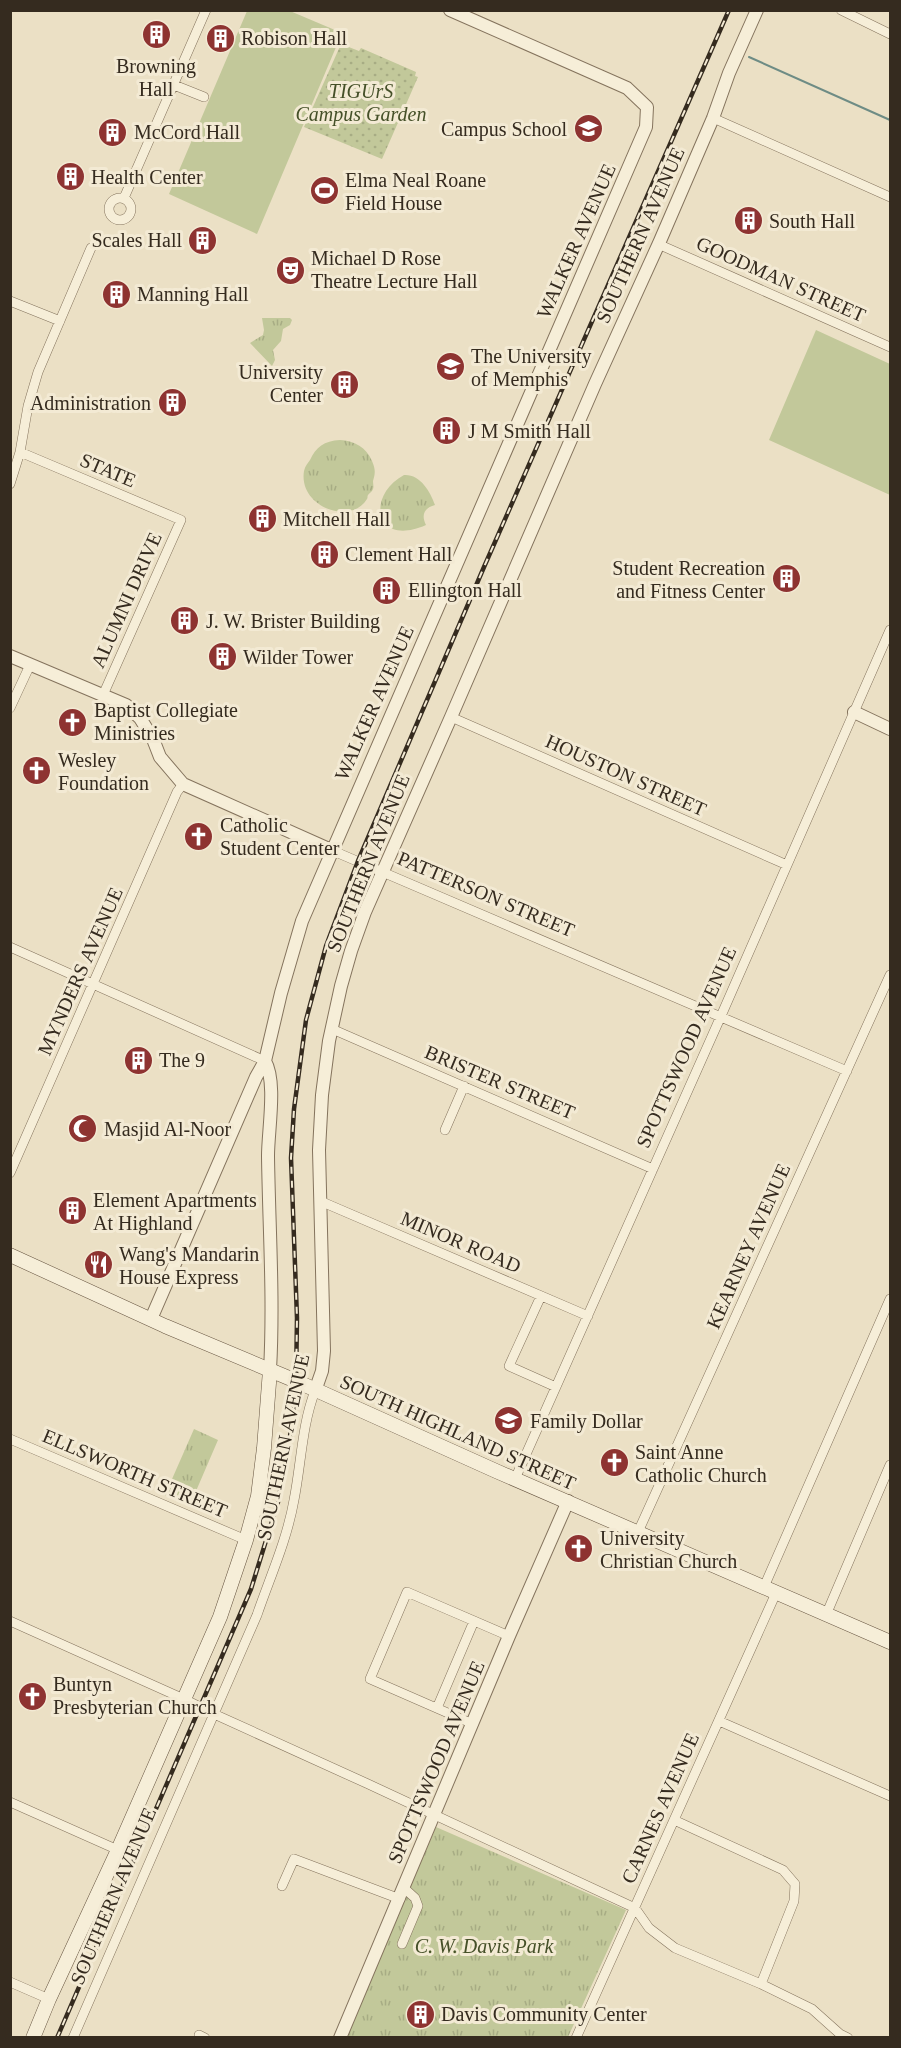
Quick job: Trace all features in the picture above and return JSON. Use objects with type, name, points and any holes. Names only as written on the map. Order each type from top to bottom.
[{"type":"main road","name":"SOUTH HIGHLAND STREET","points":[[10,1255],[151,1320],[891,1642]]},
{"type":"main road","name":"SOUTHERN AVENUE","points":[[33,2037],[220,1617],[258,1496],[270,1370]]},
{"type":"street","points":[[124,198],[206,10]]},
{"type":"street","name":"WALKER AVENUE","points":[[151,1320],[258,1072],[265,1061],[292,950],[331,850],[646,127],[647,107],[627,88],[450,10]]},
{"type":"street","name":"SOUTHERN AVENUE","points":[[73,2037],[257,1615],[282,1546],[294,1502],[309,1408],[322,1371],[324,1351],[320,1121],[326,1058],[351,951],[382,872],[452,717],[594,384],[713,118],[729,73],[757,10]]},
{"type":"street","points":[[841,10],[891,34]]},
{"type":"street","points":[[174,85],[204,97]]},
{"type":"street","points":[[713,118],[891,197]]},
{"type":"street","name":"GOODMAN STREET","points":[[658,244],[891,347]]},
{"type":"street","points":[[10,484],[20,452],[28,406],[38,372],[91,248]]},
{"type":"street","points":[[10,301],[60,321]]},
{"type":"street","name":"STATE","points":[[20,452],[181,520]]},
{"type":"street","name":"ALUMNI DRIVE","points":[[104,695],[181,520]]},
{"type":"street","name":"SPOTTSWOOD AVENUE","points":[[515,1479],[891,630]]},
{"type":"street","name":"PATTERSON STREET","points":[[10,656],[126,705],[140,718],[153,739],[160,757],[183,784],[331,850],[848,1071]]},
{"type":"street","points":[[10,708],[30,665]]},
{"type":"street","points":[[854,712],[891,729]]},
{"type":"street","name":"HOUSTON STREET","points":[[452,717],[787,866]]},
{"type":"street","name":"MYNDERS AVENUE","points":[[10,1173],[177,792],[183,784]]},
{"type":"street","points":[[10,947],[265,1061]]},
{"type":"street","name":"KEARNEY AVENUE","points":[[638,1532],[891,975]]},
{"type":"street","name":"BRISTER STREET","points":[[332,1029],[653,1169]]},
{"type":"street","name":"SOUTHERN AVENUE","points":[[265,1061],[271,1077],[268,1153],[272,1321],[270,1370]]},
{"type":"street","points":[[445,1130],[464,1086]]},
{"type":"street","name":"MINOR ROAD","points":[[320,1201],[588,1316]]},
{"type":"street","points":[[541,1296],[509,1366],[556,1387]]},
{"type":"street","name":"CARNES AVENUE","points":[[576,2037],[718,1721],[891,1299]]},
{"type":"street","name":"ELLSWORTH STREET","points":[[10,1439],[246,1540]]},
{"type":"street","points":[[826,1615],[891,1465]]},
{"type":"street","name":"SPOTTSWOOD AVENUE","points":[[340,2037],[568,1501]]},
{"type":"street","points":[[473,1724],[370,1679],[407,1592],[509,1636]]},
{"type":"street","points":[[10,1621],[435,1814],[634,1908],[649,1928],[675,1948],[761,1984],[812,2009],[840,2034],[848,2037]]},
{"type":"street","points":[[437,1708],[474,1621]]},
{"type":"street","points":[[718,1721],[891,1796]]},
{"type":"street","points":[[10,1802],[118,1850]]},
{"type":"street","points":[[674,1820],[783,1870],[795,1884],[794,1900],[761,1984]]},
{"type":"street","points":[[282,1886],[294,1859],[415,1898],[418,1906],[402,1944]]},
{"type":"street","points":[[10,1982],[49,1998]]},
{"type":"green space","points":[[247,11],[290,11],[342,33],[257,234],[169,194]]},
{"type":"green space","name":"TIGUrS Campus Garden","points":[[341,44],[359,51],[361,48],[416,72],[415,76],[418,77],[382,159],[304,127]]},
{"type":"green space","points":[[262,318],[290,318],[292,320],[290,325],[283,329],[281,341],[273,350],[275,360],[272,366],[250,343],[263,335]]},
{"type":"green space","points":[[816,330],[890,364],[890,495],[769,440]]},
{"type":"green space","points":[[340,440],[355,443],[363,448],[370,456],[375,469],[373,490],[359,507],[350,511],[327,509],[317,503],[304,484],[304,469],[315,452],[325,443]]},
{"type":"green space","points":[[404,475],[420,480],[435,505],[424,512],[426,525],[409,530],[395,530],[386,525],[381,516],[381,506],[384,494]]},
{"type":"green space","points":[[194,1429],[218,1440],[190,1505],[165,1495]]},
{"type":"green space","name":"C. W. Davis Park","points":[[436,1827],[626,1910],[568,2037],[345,2038]]},
{"type":"waterway","points":[[749,57],[890,120]]},
{"type":"railway","points":[[57,2038],[251,1589],[278,1502],[292,1425],[296,1381],[297,1318],[291,1158],[294,1109],[306,1020],[326,946],[358,861],[484,567],[729,10]]},
{"type":"place","name":"Browning Hall","points":[[156,35]]},
{"type":"place","name":"Robison Hall","points":[[220,38]]},
{"type":"place","name":"Campus School","points":[[588,129]]},
{"type":"place","name":"McCord Hall","points":[[113,132]]},
{"type":"place","name":"Health Center","points":[[70,177]]},
{"type":"place","name":"Elma Neal Roane Field House","points":[[324,191]]},
{"type":"place","name":"South Hall","points":[[748,221]]},
{"type":"place","name":"Scales Hall","points":[[203,240]]},
{"type":"place","name":"Michael D Rose Theatre Lecture Hall","points":[[290,270]]},
{"type":"place","name":"Manning Hall","points":[[116,294]]},
{"type":"place","name":"The University of Memphis","points":[[450,367]]},
{"type":"place","name":"University Center","points":[[344,384]]},
{"type":"place","name":"Administration","points":[[172,403]]},
{"type":"place","name":"J M Smith Hall","points":[[447,431]]},
{"type":"place","name":"Mitchell Hall","points":[[262,519]]},
{"type":"place","name":"Clement Hall","points":[[324,554]]},
{"type":"place","name":"Student Recreation and Fitness Center","points":[[786,579]]},
{"type":"place","name":"Ellington Hall","points":[[387,590]]},
{"type":"place","name":"J. W. Brister Building","points":[[185,621]]},
{"type":"place","name":"Wilder Tower","points":[[222,657]]},
{"type":"place","name":"Baptist Collegiate Ministries","points":[[73,722]]},
{"type":"place","name":"Wesley Foundation","points":[[37,771]]},
{"type":"place","name":"Catholic Student Center","points":[[199,836]]},
{"type":"place","name":"The 9","points":[[138,1060]]},
{"type":"place","name":"Masjid Al-Noor","points":[[83,1129]]},
{"type":"place","name":"Element Apartments At Highland","points":[[72,1211]]},
{"type":"place","name":"Wang's Mandarin House Express","points":[[98,1265]]},
{"type":"place","name":"Family Dollar","points":[[509,1421]]},
{"type":"place","name":"Saint Anne Catholic Church","points":[[614,1463]]},
{"type":"place","name":"University Christian Church","points":[[579,1549]]},
{"type":"place","name":"Buntyn Presbyterian Church","points":[[32,1696]]},
{"type":"place","name":"Davis Community Center","points":[[420,2014]]}]
